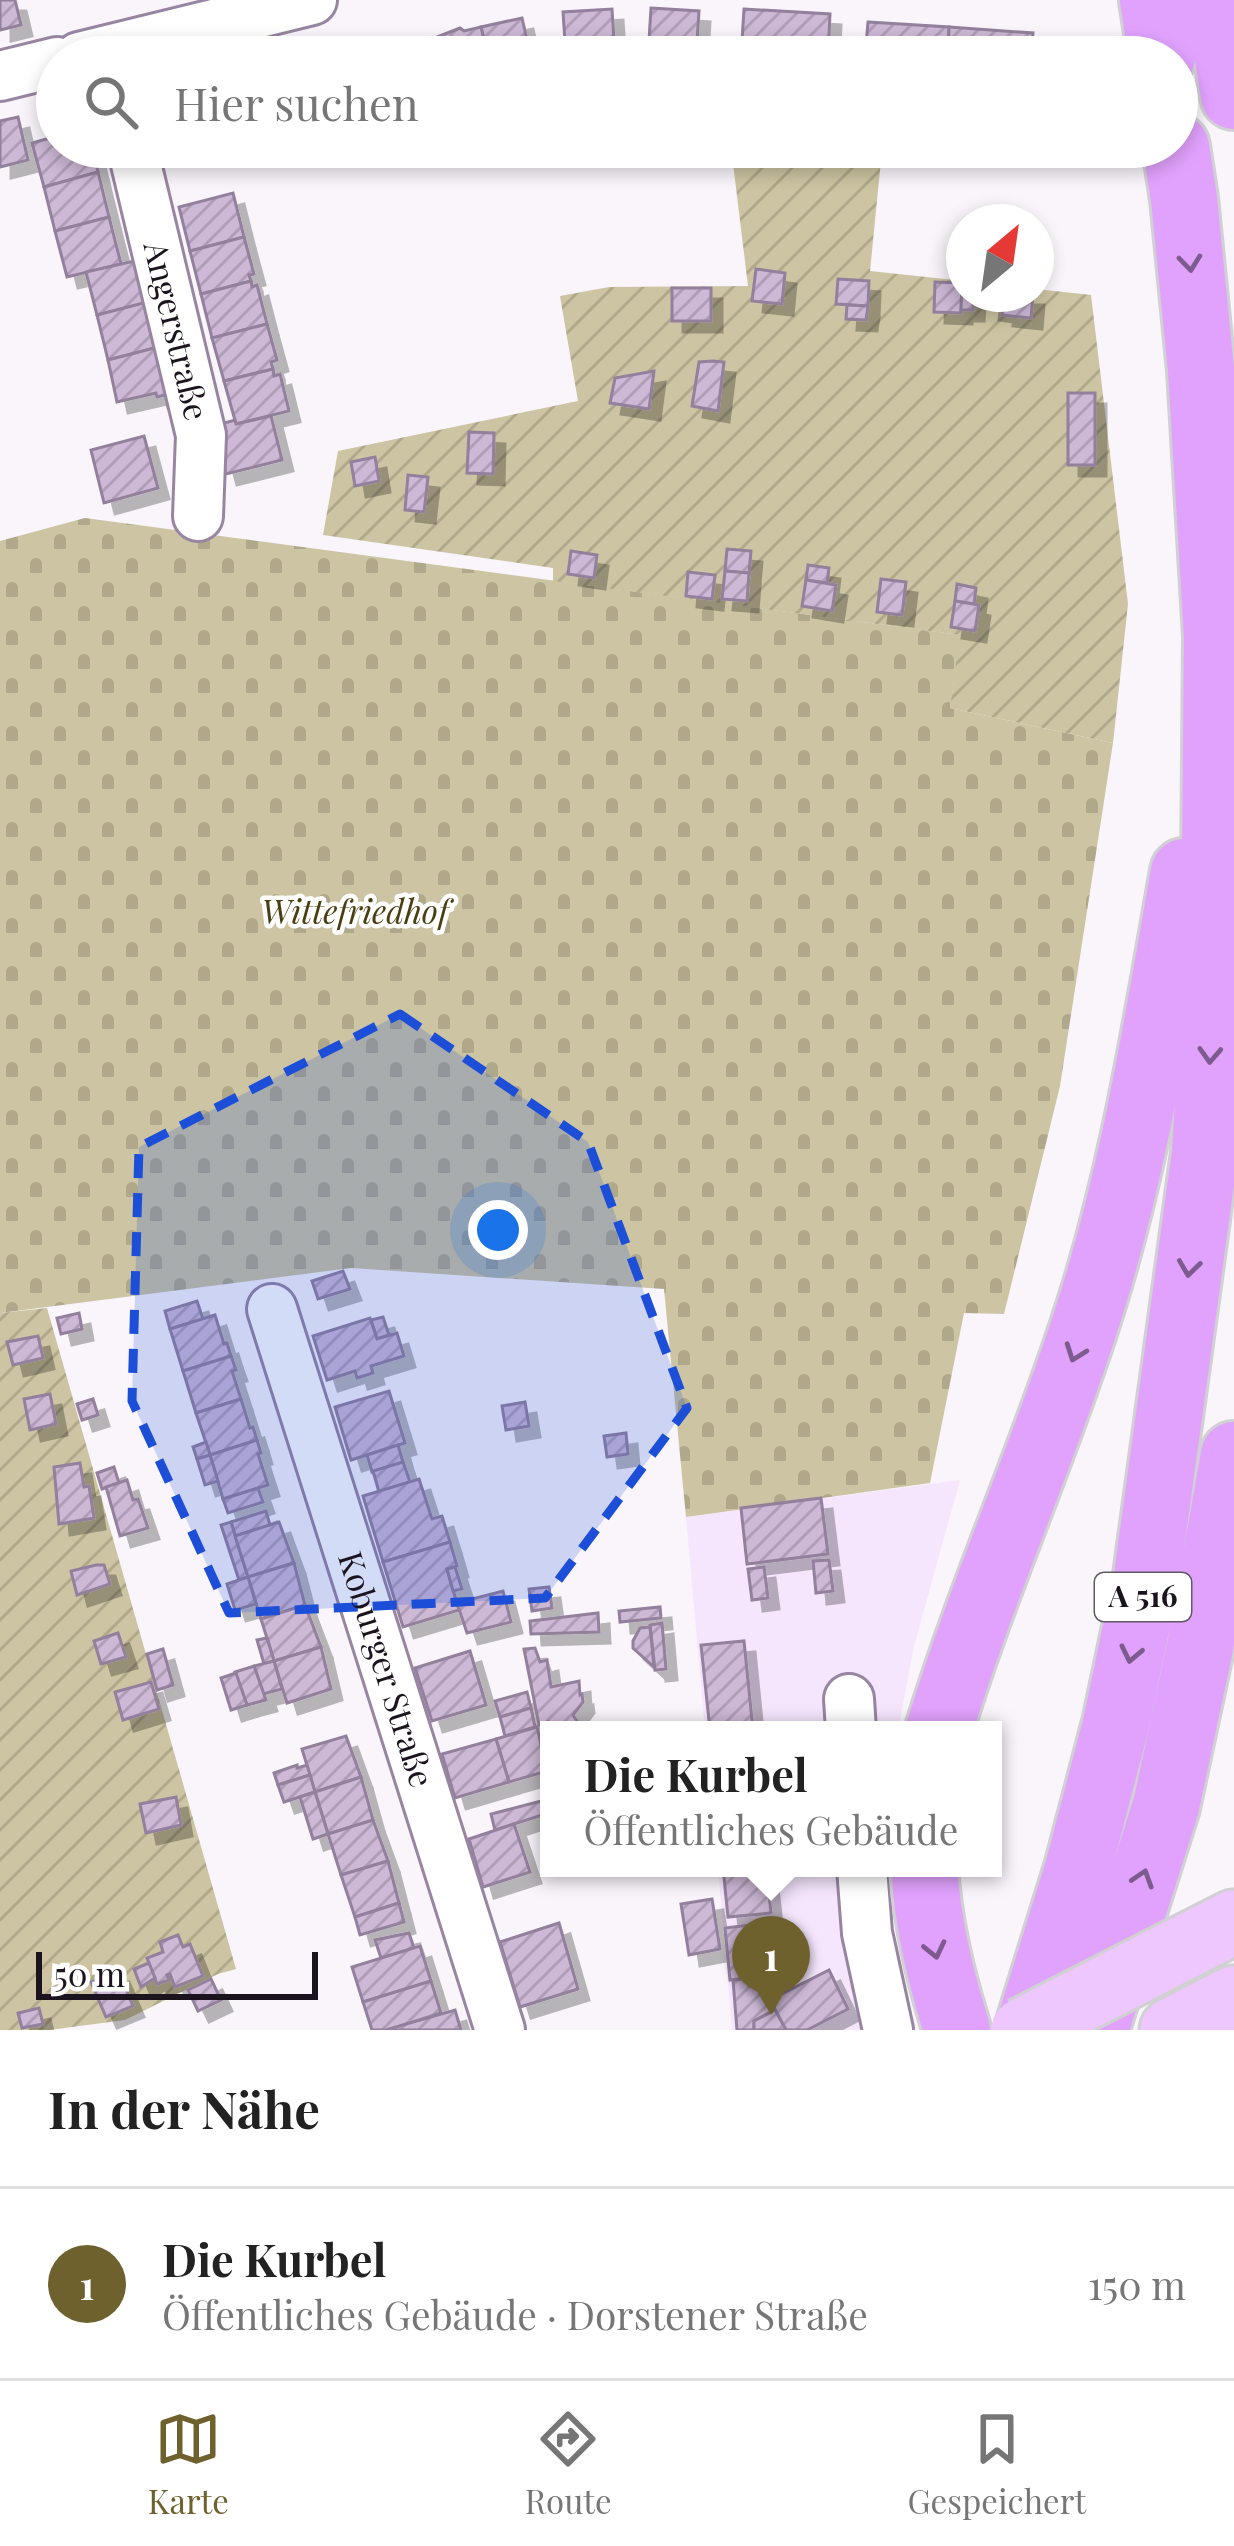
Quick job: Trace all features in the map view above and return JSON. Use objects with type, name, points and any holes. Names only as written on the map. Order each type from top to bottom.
[{"type":"highway","points":[[1153,0],[1159,36]]},
{"type":"highway","points":[[1219,0],[1234,96]]},
{"type":"highway","name":"A 516","points":[[1026,2030],[1078,1869],[1116,1724],[1150,1553],[1205,1153],[1214,996],[1217,686],[1201,370],[1179,168]]},
{"type":"highway","points":[[942,1721],[1085,1325],[1114,1223],[1160,1007],[1217,686]]},
{"type":"highway","name":"A 516","points":[[1095,2030],[1166,1806],[1234,1455]]},
{"type":"highway","points":[[925,1877],[928,1917],[957,2030]]},
{"type":"main road","points":[[1026,2030],[1207,1936]]},
{"type":"main road","points":[[1172,2030],[1234,1998]]},
{"type":"street","points":[[119,36],[158,0]]},
{"type":"street","points":[[173,36],[312,0]]},
{"type":"street","points":[[0,76],[36,67]]},
{"type":"street","name":"Angerstraße","points":[[136,168],[201,435],[198,516]]},
{"type":"street","name":"Koburger Straße","points":[[272,1310],[500,2030]]},
{"type":"street","points":[[863,1877],[867,1933],[888,2030]]},
{"type":"highlighted area","points":[[400,1014],[588,1142],[687,1408],[545,1598],[229,1613],[132,1401],[139,1147]]},
{"type":"shaded area","points":[[960,1480],[914,1646],[900,1721],[704,1721],[686,1517]]},
{"type":"shaded area","points":[[719,1877],[881,1877],[887,1982],[915,2030],[732,2030]]},
{"type":"green space","points":[[734,168],[880,168],[870,271],[946,279],[946,312],[1054,312],[1054,291],[1091,295],[1128,604],[1113,743],[950,708],[960,635],[553,581],[553,568],[323,535],[338,451],[578,401],[560,296],[609,287],[748,286]]},
{"type":"green space","name":"Wittefriedhof","points":[[85,518],[961,635],[950,708],[1113,743],[1060,1086],[1004,1314],[964,1313],[930,1483],[686,1517],[664,1289],[351,1268],[0,1313],[0,541]]},
{"type":"green space","points":[[47,1308],[236,1969],[125,2020],[49,2030],[0,2030],[0,1313]]},
{"type":"building","points":[[0,0],[15,0],[21,25],[0,30]]},
{"type":"building","points":[[651,8],[699,11],[697,36],[649,36]]},
{"type":"building","points":[[612,9],[614,36],[565,36],[563,12]]},
{"type":"building","points":[[744,9],[830,14],[829,36],[742,36]]},
{"type":"building","points":[[522,18],[526,36],[483,36],[481,27]]},
{"type":"building","points":[[868,22],[949,27],[949,36],[867,36]]},
{"type":"building","points":[[481,27],[483,36],[440,36],[460,28]]},
{"type":"building","points":[[949,27],[1033,33],[1033,36],[949,36]]},
{"type":"building","points":[[18,117],[28,160],[0,167],[0,121]]},
{"type":"building","points":[[39,168],[97,168],[98,172],[44,187]]},
{"type":"building","points":[[98,172],[109,217],[55,231],[44,187]]},
{"type":"building","points":[[233,193],[244,237],[190,251],[179,207]]},
{"type":"building","points":[[109,217],[121,264],[67,277],[55,231]]},
{"type":"building","points":[[244,237],[254,274],[249,275],[251,281],[201,294],[190,251]]},
{"type":"building","points":[[143,259],[153,301],[97,315],[86,272]]},
{"type":"building","points":[[756,269],[785,273],[782,304],[752,301]]},
{"type":"building","points":[[838,279],[869,281],[868,306],[836,304]]},
{"type":"building","points":[[251,281],[252,287],[257,285],[267,324],[212,338],[201,294]]},
{"type":"building","points":[[935,282],[946,282],[946,312],[961,313],[934,312]]},
{"type":"building","points":[[672,288],[711,288],[711,321],[672,321]]},
{"type":"building","points":[[151,301],[162,346],[108,360],[97,315]]},
{"type":"building","points":[[847,305],[868,306],[866,320],[846,319]]},
{"type":"building","points":[[1002,312],[1032,312],[1031,318]]},
{"type":"building","points":[[267,324],[277,360],[271,362],[273,369],[224,381],[212,338]]},
{"type":"building","points":[[162,346],[174,393],[117,402],[108,360]]},
{"type":"building","points":[[699,362],[724,362],[718,411],[692,406]]},
{"type":"building","points":[[273,369],[274,376],[280,374],[289,411],[236,424],[224,381]]},
{"type":"building","points":[[654,371],[649,409],[610,403],[615,378]]},
{"type":"building","points":[[1068,393],[1095,393],[1095,465],[1068,465]]},
{"type":"building","points":[[271,416],[282,460],[226,474],[213,426]]},
{"type":"building","points":[[469,432],[494,433],[493,474],[467,473]]},
{"type":"building","points":[[144,436],[158,488],[104,503],[91,450]]},
{"type":"building","points":[[375,457],[379,481],[355,486],[351,462]]},
{"type":"building","points":[[408,475],[428,477],[424,512],[405,510]]},
{"type":"building","points":[[727,549],[751,551],[749,573],[725,571]]},
{"type":"building","points":[[571,551],[597,555],[594,578],[568,574]]},
{"type":"building","points":[[808,565],[829,568],[827,583],[806,580]]},
{"type":"building","points":[[725,571],[749,573],[747,601],[722,599]]},
{"type":"building","points":[[688,572],[715,575],[712,599],[686,596]]},
{"type":"building","points":[[881,579],[906,582],[902,615],[877,612]]},
{"type":"building","points":[[806,580],[836,585],[832,611],[802,606]]},
{"type":"building","points":[[957,584],[976,588],[974,604],[955,601]]},
{"type":"building","points":[[955,601],[979,605],[975,631],[951,627]]},
{"type":"building","points":[[343,1271],[350,1289],[318,1299],[312,1281]]},
{"type":"building","points":[[197,1301],[203,1319],[170,1329],[165,1311]]},
{"type":"building","points":[[79,1313],[82,1329],[61,1334],[57,1318]]},
{"type":"building","points":[[215,1315],[231,1356],[183,1371],[170,1329]]},
{"type":"building","points":[[383,1317],[389,1335],[377,1339],[371,1320]]},
{"type":"building","points":[[370,1318],[377,1339],[397,1333],[404,1356],[371,1366],[373,1373],[357,1378],[355,1371],[327,1380],[313,1336]]},
{"type":"building","points":[[38,1336],[43,1358],[13,1365],[7,1342]]},
{"type":"building","points":[[231,1356],[241,1399],[196,1413],[183,1371]]},
{"type":"building","points":[[389,1391],[405,1443],[351,1460],[335,1407]]},
{"type":"building","points":[[50,1394],[56,1424],[30,1430],[24,1399]]},
{"type":"building","points":[[93,1399],[98,1415],[82,1420],[77,1404]]},
{"type":"building","points":[[241,1399],[257,1440],[210,1455],[196,1413]]},
{"type":"building","points":[[525,1402],[529,1426],[506,1430],[502,1406]]},
{"type":"building","points":[[626,1433],[628,1454],[607,1457],[604,1436]]},
{"type":"building","points":[[257,1440],[268,1485],[223,1499],[210,1455]]},
{"type":"building","points":[[206,1442],[210,1455],[197,1459],[193,1447]]},
{"type":"building","points":[[398,1445],[403,1462],[372,1472],[367,1455]]},
{"type":"building","points":[[210,1455],[218,1481],[205,1485],[197,1459]]},
{"type":"building","points":[[403,1462],[410,1482],[379,1492],[373,1471]]},
{"type":"building","points":[[80,1463],[94,1518],[59,1524],[54,1467]]},
{"type":"building","points":[[114,1467],[119,1483],[102,1489],[97,1473]]},
{"type":"building","points":[[419,1479],[432,1519],[442,1516],[450,1542],[383,1562],[363,1496]]},
{"type":"building","points":[[127,1480],[148,1528],[120,1536],[106,1487]]},
{"type":"building","points":[[258,1488],[263,1502],[228,1513],[223,1499]]},
{"type":"building","points":[[821,1498],[828,1554],[747,1564],[741,1508]]},
{"type":"building","points":[[266,1511],[270,1525],[235,1536],[231,1522]]},
{"type":"building","points":[[231,1522],[248,1577],[239,1580],[221,1525]]},
{"type":"building","points":[[279,1522],[294,1563],[248,1577],[235,1536]]},
{"type":"building","points":[[450,1542],[457,1566],[447,1569],[459,1610],[403,1627],[383,1562]]},
{"type":"building","points":[[829,1560],[833,1591],[816,1593],[813,1561]]},
{"type":"building","points":[[294,1563],[305,1605],[261,1619],[248,1577]]},
{"type":"building","points":[[104,1565],[110,1584],[77,1595],[71,1571]]},
{"type":"building","points":[[455,1567],[462,1589],[453,1591],[447,1569]]},
{"type":"building","points":[[764,1567],[768,1598],[752,1600],[748,1569]]},
{"type":"building","points":[[248,1577],[256,1604],[235,1610],[227,1584]]},
{"type":"building","points":[[549,1587],[552,1608],[532,1611],[529,1589]]},
{"type":"building","points":[[503,1591],[511,1622],[467,1633],[458,1606]]},
{"type":"building","points":[[305,1605],[321,1647],[274,1661],[261,1619]]},
{"type":"building","points":[[660,1607],[661,1618],[620,1622],[619,1611]]},
{"type":"building","points":[[598,1613],[599,1632],[531,1634],[530,1621]]},
{"type":"building","points":[[662,1623],[666,1669],[655,1670],[650,1625]]},
{"type":"building","points":[[650,1627],[654,1667],[633,1648],[640,1628]]},
{"type":"building","points":[[118,1633],[126,1657],[101,1664],[94,1641]]},
{"type":"building","points":[[267,1638],[274,1661],[264,1664],[257,1640]]},
{"type":"building","points":[[744,1641],[752,1721],[709,1721],[701,1645]]},
{"type":"building","points":[[321,1647],[331,1689],[287,1703],[274,1661]]},
{"type":"building","points":[[535,1648],[540,1662],[547,1660],[551,1687],[579,1681],[583,1702],[573,1715],[577,1721],[540,1721],[539,1725],[524,1649]]},
{"type":"building","points":[[163,1649],[173,1685],[157,1690],[147,1654]]},
{"type":"building","points":[[470,1651],[486,1705],[432,1721],[415,1668]]},
{"type":"building","points":[[274,1661],[282,1689],[263,1694],[254,1666]]},
{"type":"building","points":[[254,1666],[266,1700],[247,1705],[235,1672]]},
{"type":"building","points":[[236,1673],[247,1705],[231,1710],[221,1678]]},
{"type":"building","points":[[151,1682],[159,1709],[123,1720],[115,1692]]},
{"type":"building","points":[[527,1692],[531,1708],[500,1717],[495,1701]]},
{"type":"building","points":[[531,1708],[535,1727],[505,1736],[500,1717]]},
{"type":"building","points":[[537,1727],[540,1773],[509,1782],[496,1739]]},
{"type":"building","points":[[346,1736],[361,1777],[315,1792],[302,1749]]},
{"type":"building","points":[[496,1739],[509,1782],[455,1798],[442,1754]]},
{"type":"building","points":[[307,1765],[310,1775],[278,1785],[274,1773]]},
{"type":"building","points":[[310,1775],[315,1792],[284,1802],[278,1785]]},
{"type":"building","points":[[361,1777],[373,1820],[328,1834],[315,1792]]},
{"type":"building","points":[[315,1792],[328,1834],[313,1839],[300,1797]]},
{"type":"building","points":[[176,1797],[181,1825],[146,1833],[140,1804]]},
{"type":"building","points":[[540,1801],[540,1816],[495,1830],[491,1814]]},
{"type":"building","points":[[373,1820],[388,1861],[341,1875],[328,1834]]},
{"type":"building","points":[[514,1824],[530,1872],[483,1887],[469,1839]]},
{"type":"building","points":[[388,1861],[399,1903],[355,1917],[341,1875]]},
{"type":"building","points":[[724,1877],[767,1877],[771,1913],[728,1917]]},
{"type":"building","points":[[712,1899],[720,1949],[689,1955],[681,1904]]},
{"type":"building","points":[[399,1903],[404,1922],[360,1935],[355,1917]]},
{"type":"building","points":[[559,1923],[578,1989],[520,2007],[500,1942]]},
{"type":"building","points":[[766,1923],[771,1975],[730,1980],[725,1928]]},
{"type":"building","points":[[409,1933],[414,1948],[381,1958],[375,1940]]},
{"type":"building","points":[[178,1935],[183,1947],[190,1944],[203,1976],[175,1987],[170,1974],[169,1980],[157,1984],[147,1958],[163,1952],[160,1942]]},
{"type":"building","points":[[420,1946],[431,1981],[363,2002],[352,1967]]},
{"type":"building","points":[[149,1963],[155,1978],[141,1987],[134,1969]]},
{"type":"building","points":[[829,1970],[848,2009],[807,2030],[786,2030],[770,2000]]},
{"type":"building","points":[[118,1971],[133,2006],[106,2017],[91,1982]]},
{"type":"building","points":[[768,1976],[775,2010],[754,2021],[754,2030],[737,2030],[733,1980]]},
{"type":"building","points":[[211,1979],[221,2000],[198,2011],[188,1990]]},
{"type":"building","points":[[431,1981],[441,2013],[388,2030],[372,2030],[363,2002]]},
{"type":"building","points":[[39,2008],[43,2024],[22,2028],[18,2013]]},
{"type":"building","points":[[455,2010],[461,2030],[389,2029]]},
{"type":"building","points":[[775,2010],[786,2030],[754,2030],[754,2021]]},
{"type":"place","name":"Die Kurbel","points":[[771,2015]]}]
